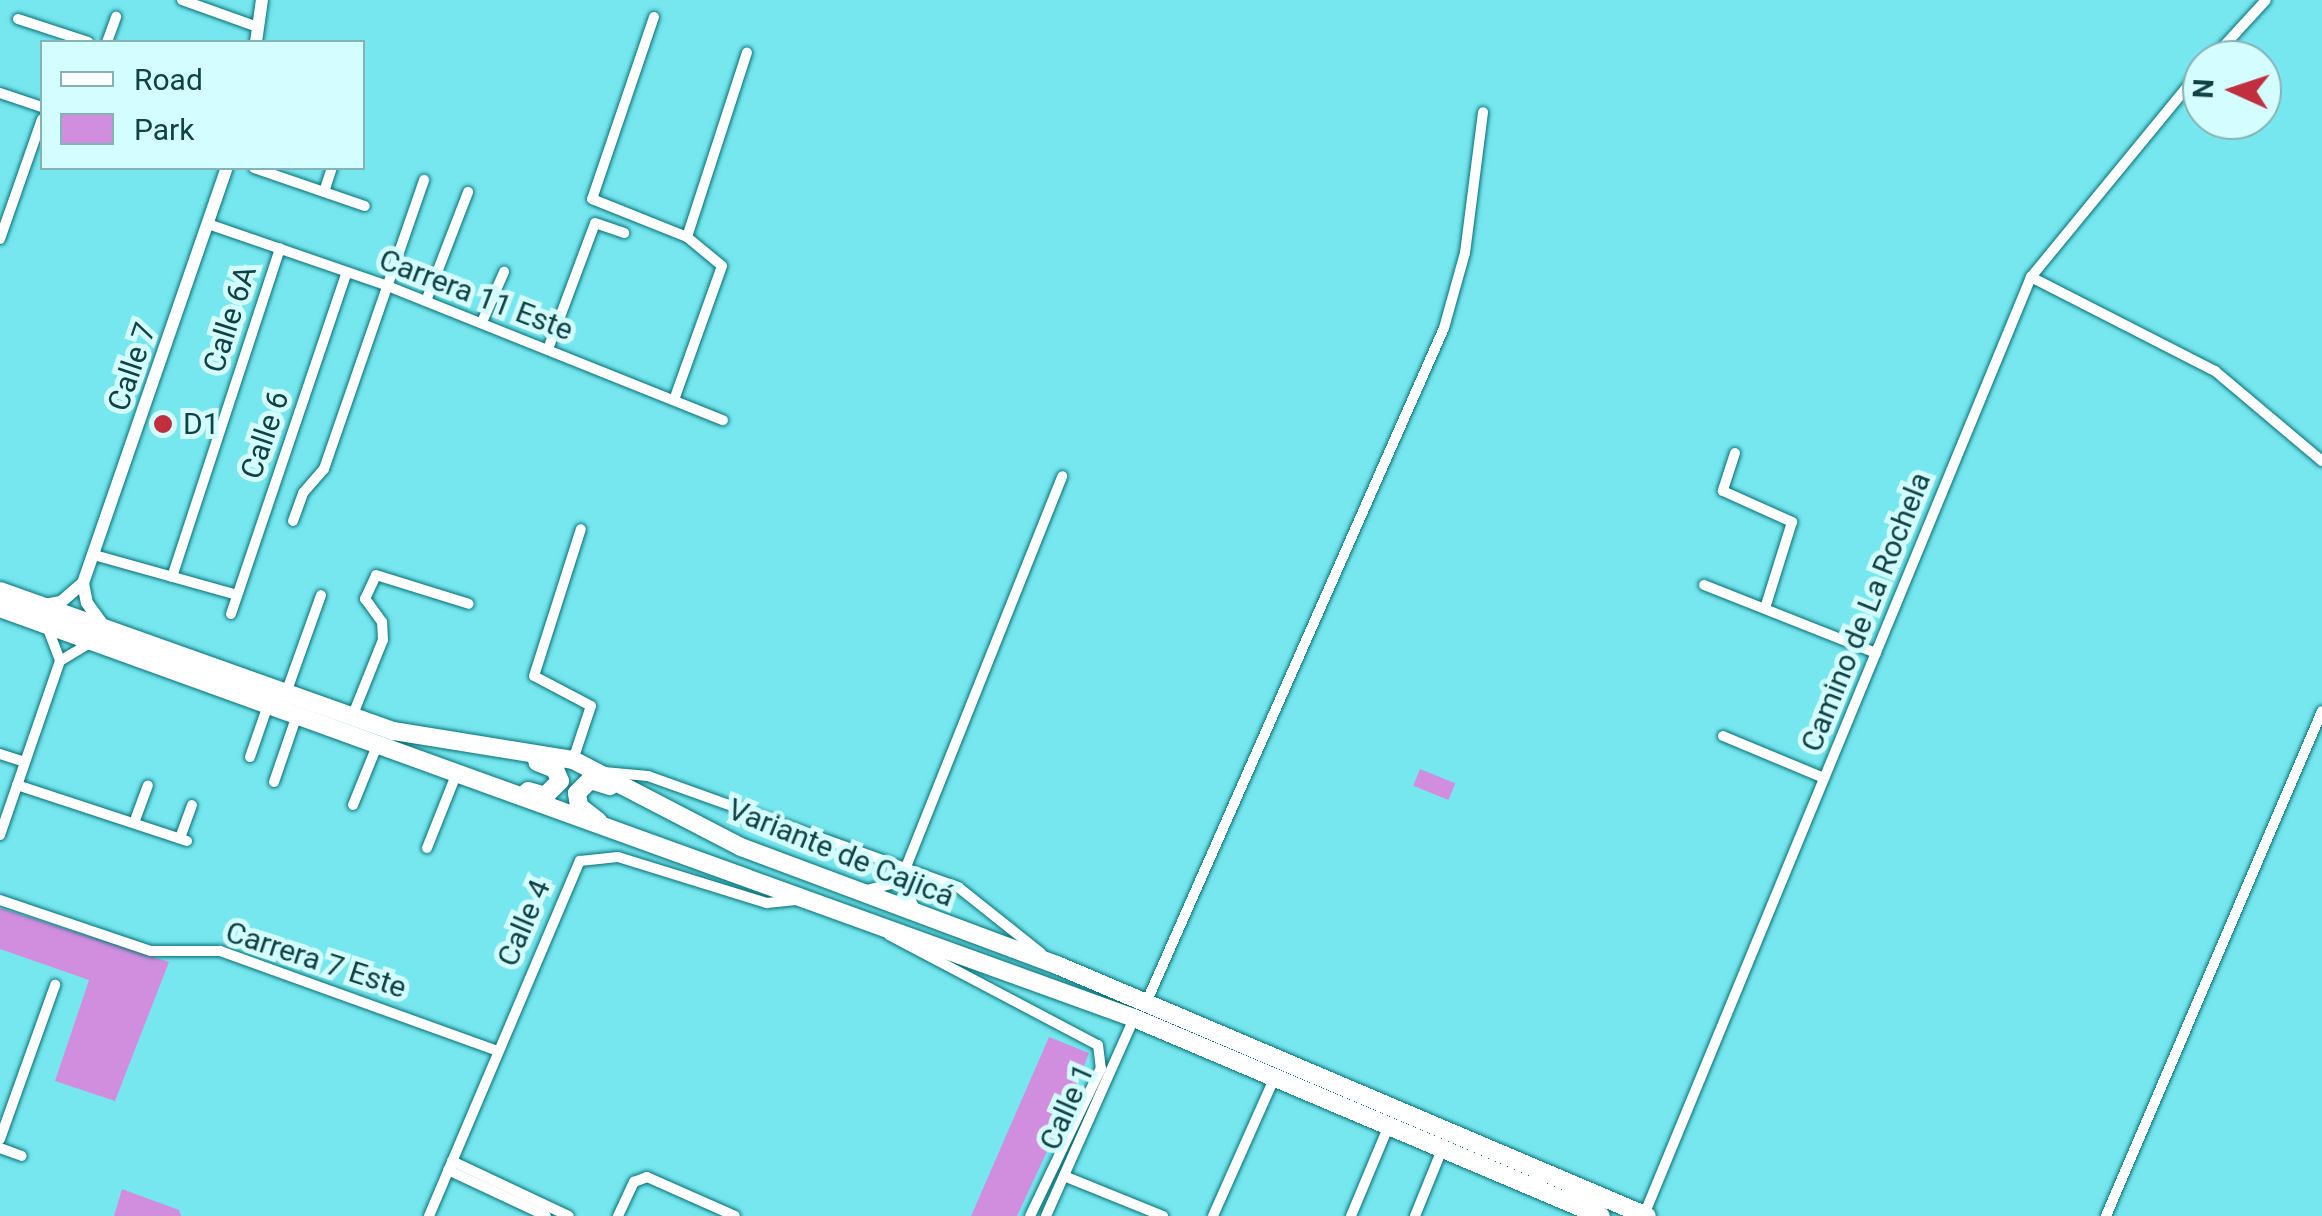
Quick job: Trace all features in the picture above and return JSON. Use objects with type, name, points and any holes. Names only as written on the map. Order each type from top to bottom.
[{"type":"highway","name":"Variante de Cajicá","points":[[0,591],[351,718],[573,760],[604,772],[741,847],[1057,965],[1140,1011],[1276,1076],[1602,1216]]},
{"type":"highway","name":"Variante de Cajicá","points":[[0,608],[883,931],[1140,1011],[1646,1215]]},
{"type":"highway","points":[[475,782],[495,778],[545,796],[560,781],[550,765],[499,756],[481,742]]},
{"type":"highway","points":[[630,840],[584,811],[578,788],[596,780],[649,799]]},
{"type":"street","points":[[182,0],[258,28]]},
{"type":"street","points":[[256,40],[262,0]]},
{"type":"street","points":[[2229,40],[2266,0]]},
{"type":"street","points":[[108,40],[116,17]]},
{"type":"street","points":[[654,17],[592,199],[687,237],[722,266],[674,400]]},
{"type":"street","points":[[18,19],[82,40]]},
{"type":"street","points":[[687,237],[747,52]]},
{"type":"street","points":[[0,93],[40,106]]},
{"type":"street","name":"Camino de La Rochela","points":[[1646,1215],[2031,277],[2182,93]]},
{"type":"street","name":"Calle 1","points":[[1046,1216],[1444,328],[1465,253],[1483,112]]},
{"type":"street","points":[[0,239],[40,125]]},
{"type":"street","name":"Calle 7","points":[[83,583],[224,170]]},
{"type":"street","points":[[260,170],[365,206]]},
{"type":"street","points":[[324,192],[331,170]]},
{"type":"street","points":[[293,521],[303,493],[324,469],[424,180]]},
{"type":"street","points":[[426,301],[468,192]]},
{"type":"street","points":[[548,350],[595,223],[624,232]]},
{"type":"street","name":"Carrera 11 Este","points":[[208,224],[385,285],[723,420]]},
{"type":"street","name":"Calle 6A","points":[[172,577],[280,248]]},
{"type":"street","name":"Calle 6","points":[[231,614],[347,272]]},
{"type":"street","points":[[482,322],[504,272]]},
{"type":"street","points":[[2031,277],[2216,371],[2322,461]]},
{"type":"street","points":[[1735,454],[1723,491],[1792,522],[1765,608]]},
{"type":"street","points":[[900,882],[1062,476]]},
{"type":"street","points":[[573,760],[591,706],[534,676],[581,529]]},
{"type":"street","points":[[94,555],[237,595]]},
{"type":"street","points":[[351,718],[383,640],[382,622],[365,599],[371,580],[381,575],[468,604]]},
{"type":"street","points":[[33,603],[61,602],[83,583],[92,612],[118,634]]},
{"type":"street","points":[[1704,586],[1876,653]]},
{"type":"street","points":[[286,694],[321,595]]},
{"type":"street","points":[[43,625],[56,640],[60,661]]},
{"type":"street","points":[[0,835],[60,661],[74,646],[94,644]]},
{"type":"street","points":[[250,757],[267,708]]},
{"type":"street","points":[[2106,1216],[2322,710]]},
{"type":"street","points":[[274,782],[296,718]]},
{"type":"street","points":[[1723,736],[1824,778]]},
{"type":"street","points":[[352,805],[376,746]]},
{"type":"street","points":[[0,754],[25,762]]},
{"type":"street","points":[[604,772],[648,776],[958,888],[1057,965]]},
{"type":"street","points":[[427,848],[456,775]]},
{"type":"street","points":[[17,785],[184,839],[192,805]]},
{"type":"street","points":[[134,823],[148,785]]},
{"type":"street","name":"Calle 4","points":[[429,1216],[580,861],[618,857],[767,903],[799,899]]},
{"type":"street","points":[[858,893],[900,882]]},
{"type":"street","points":[[900,882],[920,917]]},
{"type":"street","name":"Carrera 7 Este","points":[[0,900],[151,951],[220,951],[498,1051]]},
{"type":"street","name":"Calle 1","points":[[883,931],[1091,1038],[1101,1068],[1030,1216]]},
{"type":"street","points":[[0,1138],[55,984]]},
{"type":"street","points":[[1214,1216],[1276,1076]]},
{"type":"street","points":[[1352,1216],[1390,1123]]},
{"type":"street","points":[[1416,1216],[1444,1145]]},
{"type":"street","points":[[0,1148],[22,1156]]},
{"type":"street","points":[[450,1165],[546,1216]]},
{"type":"street","points":[[450,1165],[569,1216]]},
{"type":"street","points":[[1064,1176],[1163,1216]]},
{"type":"street","points":[[618,1216],[634,1182],[647,1177],[735,1216]]},
{"type":"green space","points":[[1420,769],[1455,783],[1448,800],[1413,786]]},
{"type":"green space","points":[[0,908],[169,962],[115,1101],[55,1081],[89,980],[0,949]]},
{"type":"green space","points":[[1049,1037],[1089,1053],[1070,1102],[1017,1216],[971,1216]]},
{"type":"green space","points":[[122,1189],[179,1210],[181,1216],[114,1216]]},
{"type":"place","name":"D1","points":[[163,424]]}]
